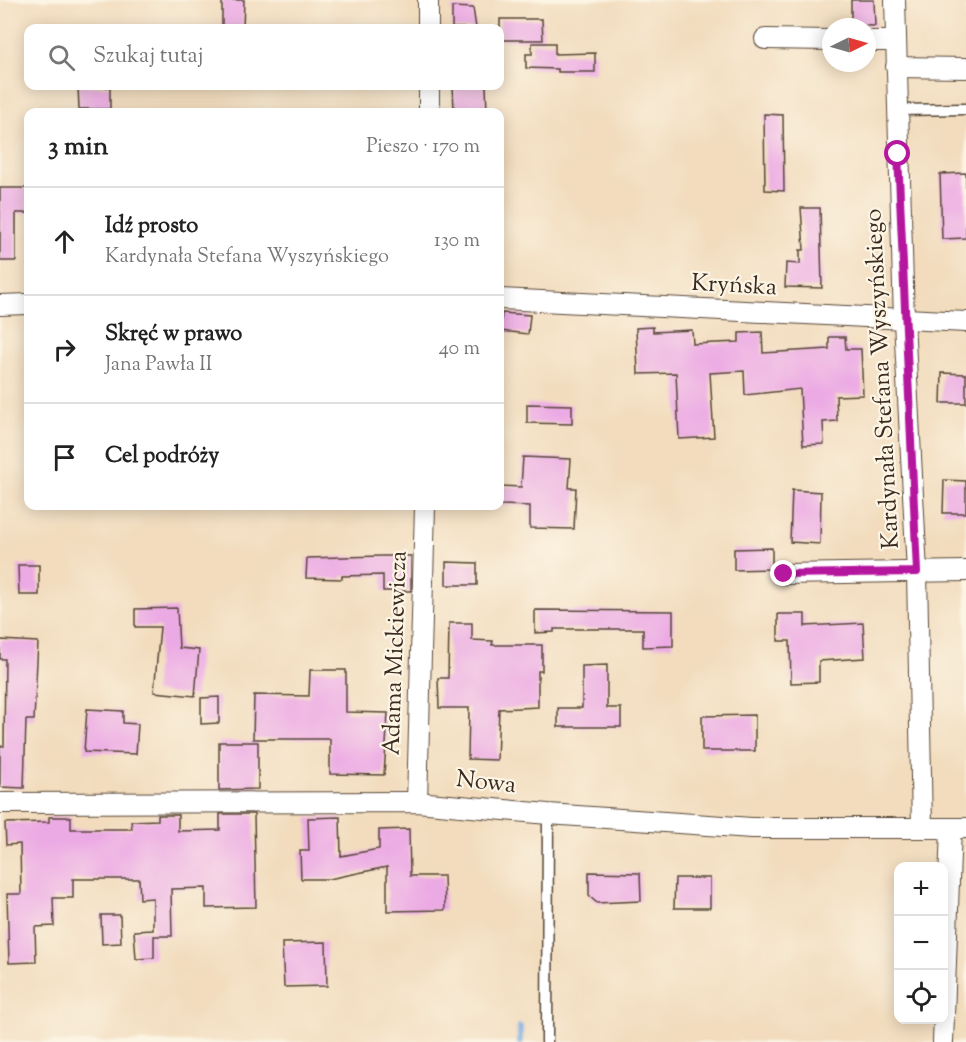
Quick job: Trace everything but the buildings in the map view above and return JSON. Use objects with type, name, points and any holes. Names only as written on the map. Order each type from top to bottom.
[{"type":"street","points":[[428,0],[428,24]]},
{"type":"street","name":"Kardynała Stefana Wyszyńskiego","points":[[895,0],[904,321],[917,572],[922,828]]},
{"type":"street","points":[[765,39],[822,40]]},
{"type":"street","points":[[876,41],[896,41]]},
{"type":"street","points":[[896,67],[966,68]]},
{"type":"street","points":[[429,90],[429,108]]},
{"type":"street","name":"Kryńska","points":[[504,299],[904,321],[966,322]]},
{"type":"street","points":[[0,305],[24,304]]},
{"type":"street","name":"Adama Mickiewicza","points":[[417,802],[425,510]]},
{"type":"street","points":[[784,574],[966,572]]},
{"type":"street","name":"Nowa","points":[[0,803],[417,802],[548,814],[752,828],[958,828]]},
{"type":"street","points":[[943,1042],[958,828]]},
{"type":"lane","points":[[897,110],[966,109]]},
{"type":"lane","points":[[547,1042],[548,814]]},
{"type":"waterway","points":[[520,1027],[520,1042]]},
{"type":"route","points":[[784,574],[917,572],[898,154]]}]
